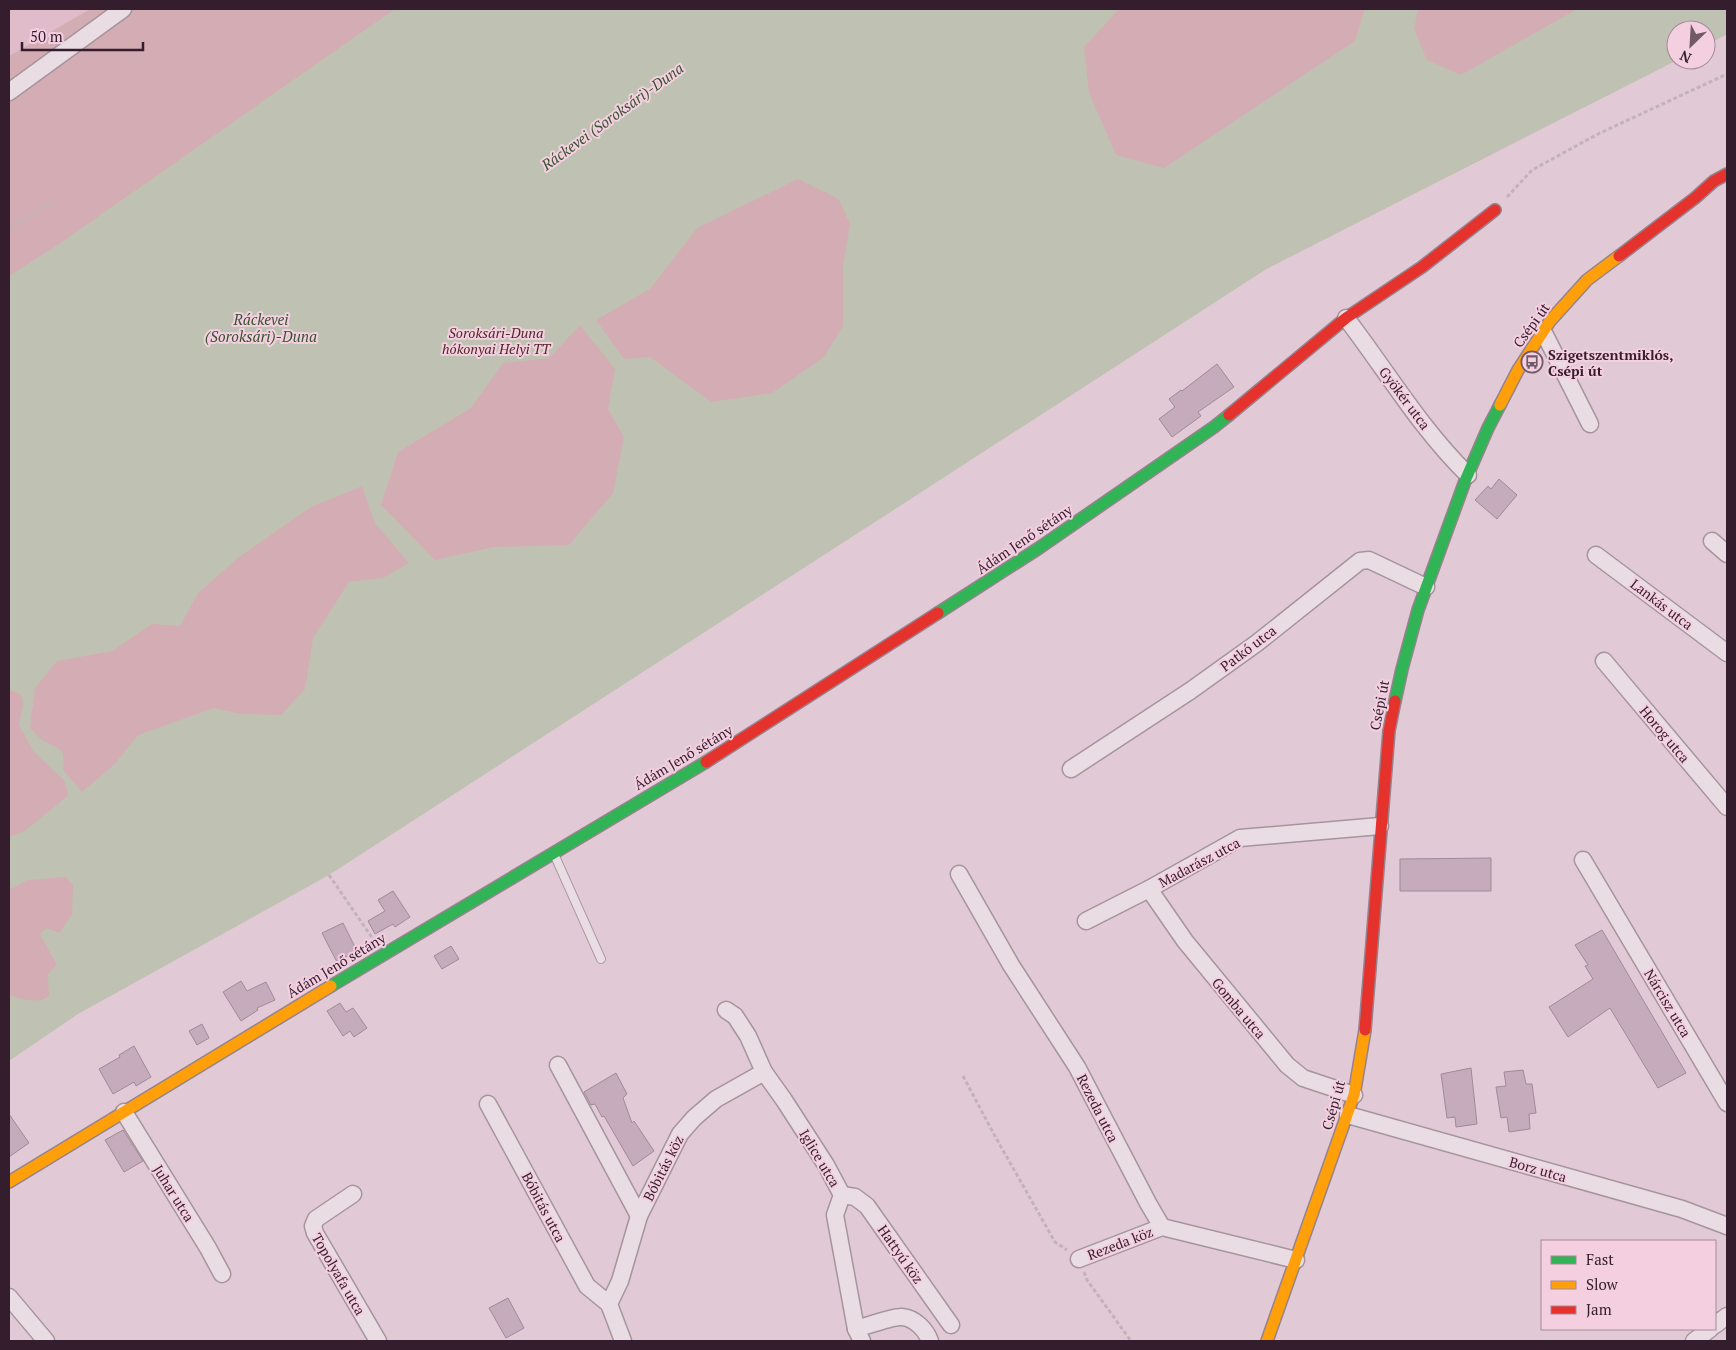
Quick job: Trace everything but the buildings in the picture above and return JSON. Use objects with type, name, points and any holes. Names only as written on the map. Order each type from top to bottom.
[{"type":"street","points":[[9,92],[123,9]]},
{"type":"street","name":"Csépi út","points":[[1267,1341],[1354,1095],[1366,1025],[1380,826],[1389,731],[1409,640],[1426,587],[1468,475],[1488,428],[1518,370],[1550,320],[1586,280],[1695,198],[1714,181],[1727,174]]},
{"type":"street","name":"Ádám Jenő sétány","points":[[9,1182],[383,954],[706,762],[1039,548],[1214,427],[1346,318],[1422,266],[1495,210]]},
{"type":"street","name":"Gyökér utca","points":[[1346,318],[1414,412],[1450,458],[1468,475]]},
{"type":"street","points":[[1543,331],[1590,424]]},
{"type":"street","points":[[1712,542],[1727,554]]},
{"type":"street","name":"Lankás utca","points":[[1596,555],[1727,653]]},
{"type":"street","name":"Patkó utca","points":[[1071,769],[1190,691],[1257,643],[1360,561],[1369,560],[1426,587]]},
{"type":"street","name":"Horog utca","points":[[1604,661],[1727,807]]},
{"type":"street","name":"Madarász utca","points":[[1086,921],[1149,889],[1240,838],[1380,826]]},
{"type":"street","name":"Nárcisz utca","points":[[1583,860],[1603,907],[1727,1103]]},
{"type":"street","name":"Rezeda utca","points":[[959,874],[1012,965],[1077,1067],[1162,1227]]},
{"type":"street","name":"Gomba utca","points":[[1149,889],[1185,941],[1287,1065],[1303,1078],[1354,1095]]},
{"type":"street","name":"Iglice utca","points":[[726,1010],[735,1016],[748,1036],[764,1072],[826,1165],[842,1195],[835,1215],[859,1335]]},
{"type":"street","name":"Bóbitás köz","points":[[558,1065],[639,1216]]},
{"type":"street","name":"Bóbitás köz","points":[[609,1304],[620,1281],[639,1216],[680,1134],[694,1118],[716,1099],[764,1072]]},
{"type":"street","name":"Bóbitás utca","points":[[488,1104],[587,1286],[609,1304]]},
{"type":"street","name":"Juhar utca","points":[[124,1112],[222,1274]]},
{"type":"street","name":"Borz utca","points":[[1348,1115],[1682,1209],[1727,1224]]},
{"type":"street","name":"Topolyafa utca","points":[[353,1194],[316,1219],[312,1226],[378,1341]]},
{"type":"street","name":"Hattyú köz","points":[[842,1195],[855,1197],[867,1206],[951,1325]]},
{"type":"street","points":[[1162,1227],[1296,1260]]},
{"type":"street","name":"Rezeda köz","points":[[1079,1259],[1162,1227]]},
{"type":"street","points":[[9,1297],[46,1341]]},
{"type":"street","points":[[609,1304],[623,1341]]},
{"type":"street","points":[[1716,1324],[1727,1316]]},
{"type":"street","points":[[859,1335],[901,1317],[914,1321],[928,1335],[930,1341]]},
{"type":"street","points":[[1694,1341],[1709,1330]]},
{"type":"lane","points":[[553,853],[601,959]]},
{"type":"path","points":[[1495,210],[1532,170],[1598,134],[1727,74]]},
{"type":"path","points":[[9,228],[50,203]]},
{"type":"path","points":[[329,875],[383,954]]},
{"type":"path","points":[[963,1076],[1055,1242],[1079,1259],[1087,1280],[1131,1341]]},
{"type":"shaded area","points":[[9,9],[90,9],[9,56]]},
{"type":"green space","name":"Ráckevei (Soroksári)-Duna","points":[[90,9],[1727,9],[1727,34],[1716,40],[1716,20],[1666,20],[1666,66],[1268,268],[49,997],[9,1015],[9,56]]},
{"type":"water","name":"Ráckevei (Soroksári)-Duna","points":[[395,9],[1119,9],[1084,47],[1089,93],[1116,155],[1164,168],[1355,41],[1365,9],[1418,9],[1414,29],[1427,60],[1461,75],[1577,9],[1727,9],[1727,34],[1716,40],[1716,20],[1666,20],[1666,66],[1268,268],[329,875],[78,1014],[9,1061],[9,995],[34,1000],[49,997],[48,974],[57,965],[40,934],[47,928],[59,933],[72,915],[73,885],[66,877],[28,880],[9,890],[9,837],[25,831],[68,796],[65,781],[34,752],[19,725],[23,704],[21,694],[9,690],[9,276],[59,244]],"holes":[[[798,179],[839,199],[850,224],[843,267],[843,326],[824,357],[772,393],[711,402],[650,357],[624,359],[596,320],[650,289],[697,228]],[[580,325],[615,369],[608,409],[624,437],[613,493],[569,545],[494,547],[435,560],[381,505],[398,452],[471,408],[503,363],[549,358]],[[362,486],[375,523],[409,563],[383,578],[349,582],[313,638],[305,689],[281,715],[240,714],[214,708],[138,735],[114,765],[82,792],[63,770],[63,753],[42,740],[30,727],[35,688],[57,661],[112,651],[152,624],[180,626],[198,593],[239,557],[311,507]]]},
{"type":"traffic: fast","points":[[1395,701],[1418,610],[1465,481],[1500,405]]},
{"type":"traffic: fast","points":[[938,613],[1039,548],[1229,415]]},
{"type":"traffic: fast","points":[[331,986],[706,762]]},
{"type":"traffic: slow","points":[[1500,405],[1518,370],[1550,321],[1587,280],[1619,256]]},
{"type":"traffic: slow","points":[[9,1182],[331,986]]},
{"type":"traffic: slow","points":[[1267,1341],[1354,1095],[1365,1030]]},
{"type":"traffic: jam","points":[[1619,256],[1695,198],[1714,181],[1727,174]]},
{"type":"traffic: jam","points":[[1229,415],[1346,318],[1422,267],[1495,210]]},
{"type":"traffic: jam","points":[[706,762],[938,613]]},
{"type":"traffic: jam","points":[[1365,1030],[1389,731],[1395,701]]},
{"type":"place","name":"Szigetszentmiklós, Csépi út","points":[[1532,362]]},
{"type":"park label","name":"Soroksári-Duna hókonyai Helyi TT","points":[[496,340]]}]
